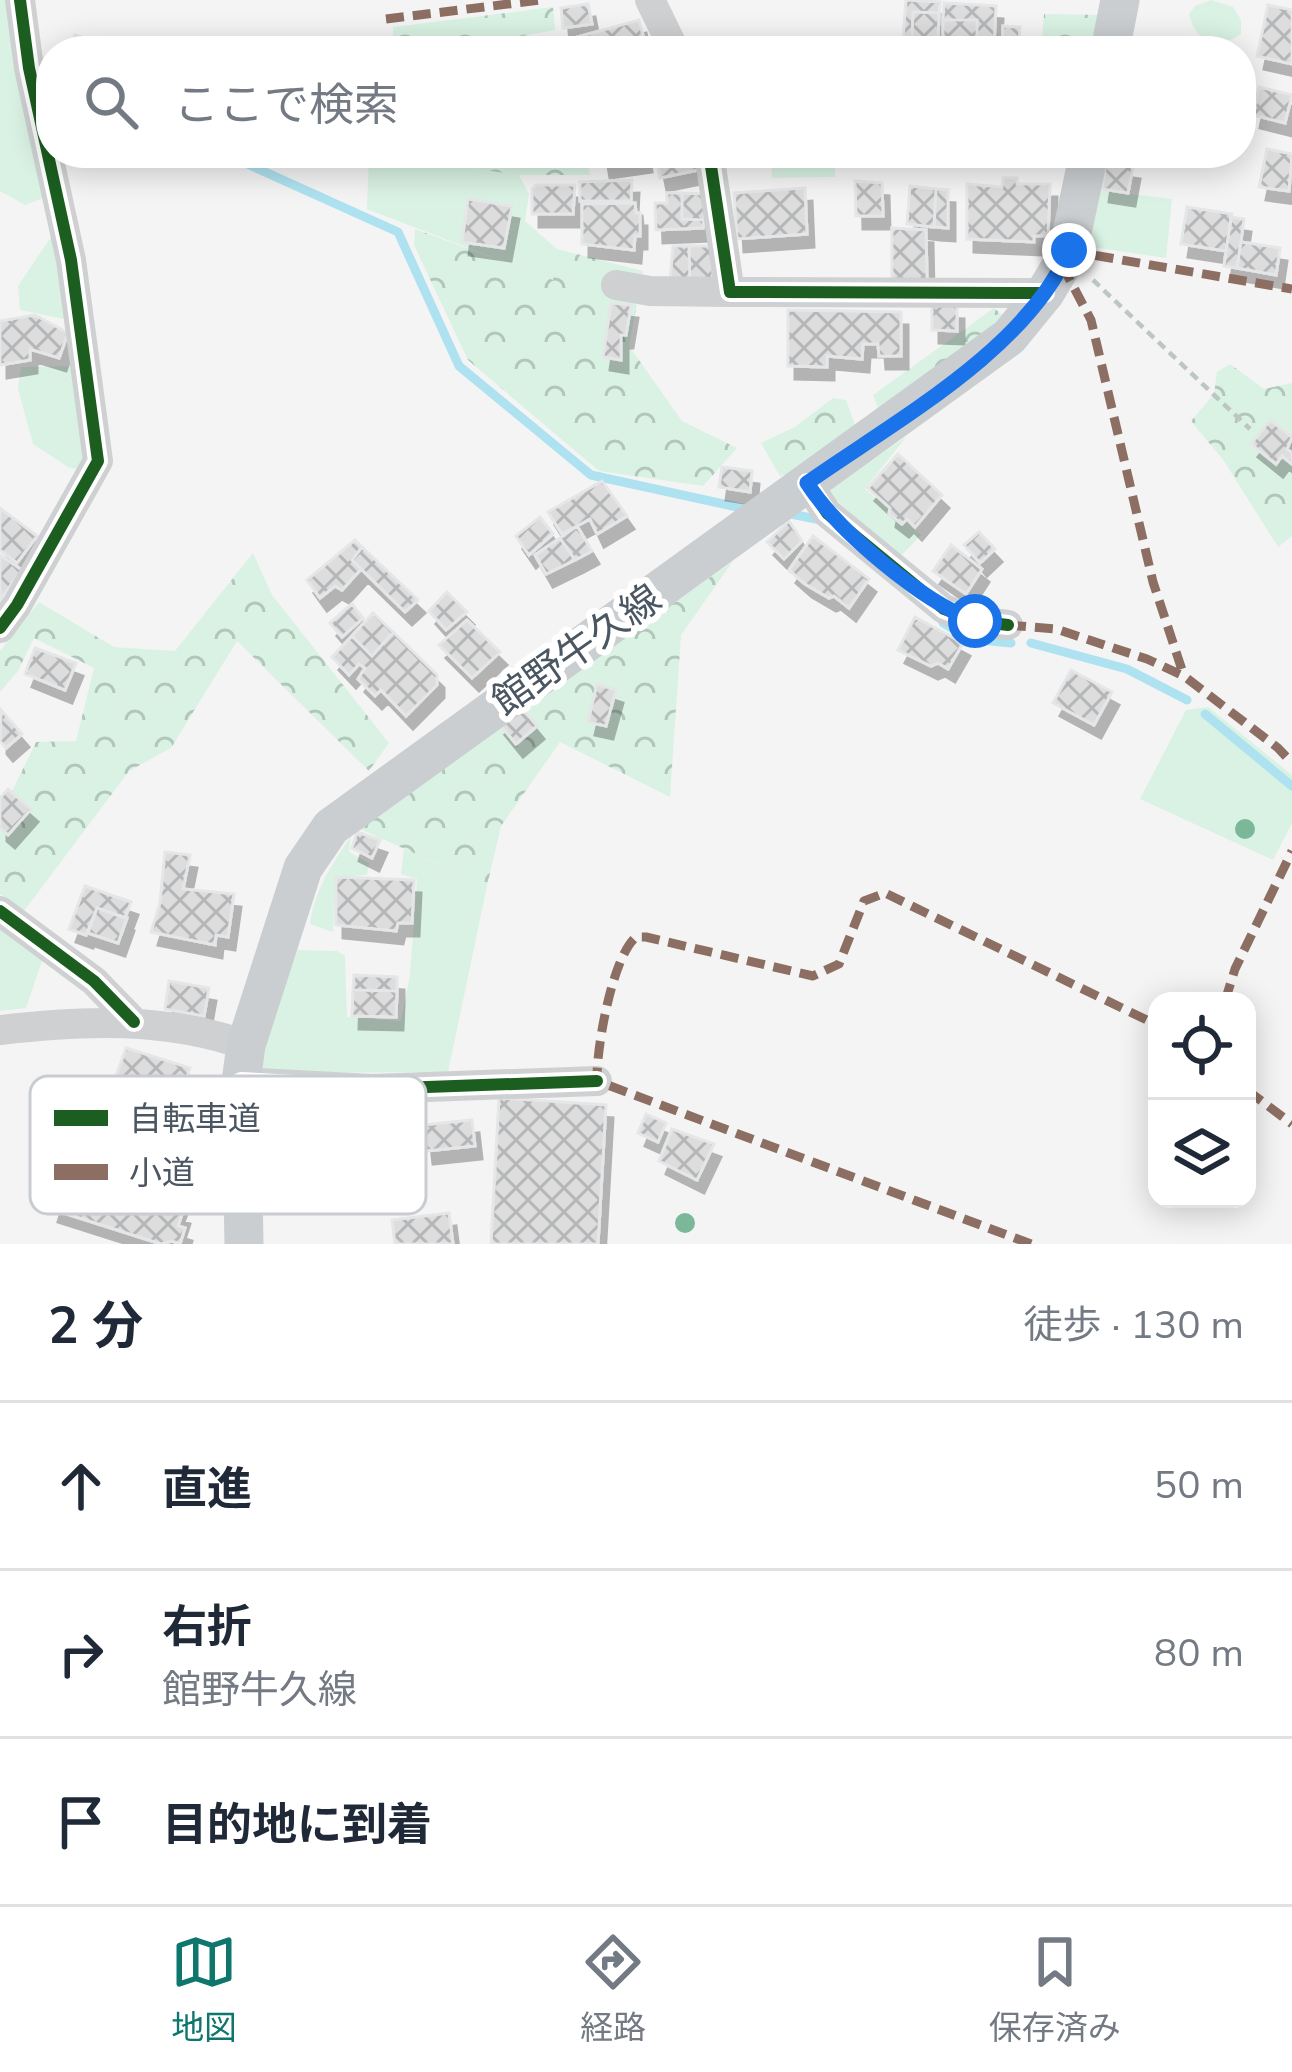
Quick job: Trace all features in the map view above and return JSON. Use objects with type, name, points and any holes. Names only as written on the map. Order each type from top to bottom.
[{"type":"main road","points":[[1112,36],[1120,0]]},
{"type":"main road","name":"館野牛久線","points":[[243,1076],[294,890],[314,848],[331,827],[1009,337],[1045,293],[1067,256],[1086,168]]},
{"type":"main road","name":"館野牛久線","points":[[244,1214],[244,1244]]},
{"type":"street","points":[[20,0],[36,104]]},
{"type":"street","points":[[650,0],[668,36]]},
{"type":"street","points":[[0,628],[98,461],[71,260],[50,168]]},
{"type":"street","points":[[711,168],[730,292]]},
{"type":"street","points":[[616,285],[730,292],[1045,293]]},
{"type":"street","points":[[807,483],[826,513],[944,609],[975,621],[1008,626]]},
{"type":"street","points":[[0,911],[94,981],[134,1022]]},
{"type":"street","points":[[0,1030],[85,1021],[192,1030],[243,1064],[305,1076]]},
{"type":"street","points":[[426,1086],[597,1081]]},
{"type":"path","points":[[1067,256],[1250,429]]},
{"type":"green space","points":[[0,0],[10,0],[43,198],[25,205],[0,191]]},
{"type":"green space","points":[[1211,0],[1233,7],[1241,20],[1241,34],[1201,36],[1189,14]]},
{"type":"green space","points":[[553,7],[555,30],[523,36],[393,36],[393,27]]},
{"type":"green space","points":[[1044,14],[1101,15],[1096,36],[1042,36]]},
{"type":"green space","points":[[368,168],[472,168],[519,175],[529,194],[525,221],[557,249],[554,281],[367,209]]},
{"type":"green space","points":[[472,168],[589,168],[590,175],[519,175]]},
{"type":"green space","points":[[772,168],[835,168],[835,177],[772,178]]},
{"type":"green space","points":[[1097,190],[1172,199],[1166,258],[1086,246]]},
{"type":"green space","points":[[415,229],[553,280],[557,249],[643,271],[629,346],[682,421],[737,448],[703,486],[599,471],[468,360],[414,245]]},
{"type":"green space","points":[[55,231],[69,320],[20,310],[18,286]]},
{"type":"green space","points":[[994,308],[1006,318],[878,408],[873,395]]},
{"type":"green space","points":[[1230,364],[1264,389],[1292,383],[1292,536],[1278,547],[1224,461],[1191,421],[1214,394],[1217,372]]},
{"type":"green space","points":[[73,366],[88,445],[81,470],[33,444],[18,389],[21,367]]},
{"type":"green space","points":[[833,398],[846,400],[855,425],[780,476],[761,443],[795,427]]},
{"type":"green space","points":[[906,437],[865,489],[921,535],[900,557],[826,491]]},
{"type":"green space","points":[[253,553],[272,595],[389,743],[369,771],[237,641],[171,748],[129,771],[24,911],[0,894],[0,816],[36,742],[76,741],[94,668],[34,638],[18,671],[0,692],[0,651],[39,602],[114,647],[175,651]]},
{"type":"green space","points":[[733,561],[681,635],[670,797],[560,742],[501,826],[487,886],[358,828]]},
{"type":"green space","points":[[1208,707],[1292,775],[1292,823],[1273,860],[1140,799],[1186,710]]},
{"type":"green space","points":[[351,836],[349,852],[369,863],[367,875],[336,877],[333,932],[310,924],[312,912],[325,877]]},
{"type":"green space","points":[[404,849],[487,886],[448,1072],[268,1073],[257,1064],[292,950],[337,951],[345,956],[347,1017],[401,1021],[410,975],[417,879],[401,874]]},
{"type":"green space","points":[[0,926],[43,958],[26,1008],[0,1011]]},
{"type":"building","points":[[906,0],[940,2],[939,13],[913,12],[912,36],[903,36]]},
{"type":"building","points":[[944,3],[996,6],[994,36],[977,36],[977,20],[943,20]]},
{"type":"building","points":[[588,4],[592,24],[563,28],[561,8]]},
{"type":"building","points":[[1268,5],[1292,10],[1292,64],[1257,56]]},
{"type":"building","points":[[913,12],[939,13],[938,36],[912,36]]},
{"type":"building","points":[[639,20],[643,36],[581,36]]},
{"type":"building","points":[[943,20],[977,20],[977,36],[943,36]]},
{"type":"building","points":[[1003,26],[1020,27],[1020,36],[1002,36]]},
{"type":"building","points":[[1259,87],[1292,95],[1285,123],[1256,116]]},
{"type":"building","points":[[1267,149],[1292,154],[1289,191],[1259,187]]},
{"type":"building","points":[[658,168],[698,168],[698,170],[660,178]]},
{"type":"building","points":[[1105,168],[1133,168],[1128,193],[1102,189]]},
{"type":"building","points":[[1003,178],[1017,178],[1017,184],[1050,184],[1048,236],[1034,236],[1034,242],[967,239],[967,184],[1002,187]]},
{"type":"building","points":[[632,180],[631,201],[580,201],[580,182]]},
{"type":"building","points":[[855,181],[882,183],[883,216],[856,216]]},
{"type":"building","points":[[536,185],[575,185],[573,214],[532,214]]},
{"type":"building","points":[[910,186],[936,189],[934,227],[907,224]]},
{"type":"building","points":[[805,188],[807,234],[737,239],[734,193]]},
{"type":"building","points":[[936,189],[948,190],[948,228],[934,227]]},
{"type":"building","points":[[667,193],[682,193],[682,219],[704,220],[703,228],[656,230],[655,203],[667,203]]},
{"type":"building","points":[[682,193],[705,194],[704,220],[682,219]]},
{"type":"building","points":[[468,199],[512,206],[504,248],[462,242]]},
{"type":"building","points":[[635,203],[640,236],[635,236],[634,250],[582,244],[582,204]]},
{"type":"building","points":[[1187,207],[1232,214],[1226,251],[1181,244]]},
{"type":"building","points":[[1231,217],[1244,219],[1237,268],[1224,266]]},
{"type":"building","points":[[892,228],[926,230],[927,280],[892,279]]},
{"type":"building","points":[[1241,242],[1280,248],[1276,275],[1237,268]]},
{"type":"building","points":[[673,246],[689,246],[690,285],[670,282]]},
{"type":"building","points":[[689,246],[713,246],[713,285],[690,285]]},
{"type":"building","points":[[611,303],[631,305],[626,335],[621,335],[621,360],[603,357]]},
{"type":"building","points":[[932,305],[957,306],[957,331],[932,330]]},
{"type":"building","points":[[788,310],[901,312],[901,356],[879,356],[878,344],[863,344],[862,359],[827,356],[827,367],[788,366]]},
{"type":"building","points":[[35,315],[68,333],[59,358],[30,349],[30,360],[0,365],[0,321]]},
{"type":"building","points":[[1270,420],[1292,437],[1287,449],[1292,464],[1282,456],[1276,464],[1251,444]]},
{"type":"building","points":[[898,454],[942,495],[915,527],[889,514],[890,508],[868,488]]},
{"type":"building","points":[[722,467],[752,471],[750,492],[719,487]]},
{"type":"building","points":[[602,481],[627,516],[597,534],[590,519],[562,534],[548,512]]},
{"type":"building","points":[[0,508],[37,536],[17,563],[0,550]]},
{"type":"building","points":[[540,517],[553,534],[529,555],[516,536]]},
{"type":"building","points":[[789,521],[802,541],[784,559],[767,542]]},
{"type":"building","points":[[577,526],[592,551],[575,560],[560,538]]},
{"type":"building","points":[[979,532],[995,549],[980,563],[964,545]]},
{"type":"building","points":[[813,536],[869,579],[849,608],[789,570]]},
{"type":"building","points":[[560,538],[575,560],[546,574],[535,555]]},
{"type":"building","points":[[355,540],[362,547],[352,560],[361,569],[342,590],[335,586],[320,598],[307,580]]},
{"type":"building","points":[[951,545],[982,569],[966,594],[933,571]]},
{"type":"building","points":[[362,547],[418,600],[405,612],[352,560]]},
{"type":"building","points":[[0,555],[22,570],[0,600]]},
{"type":"building","points":[[447,592],[467,612],[446,630],[429,611]]},
{"type":"building","points":[[352,604],[363,618],[342,637],[330,623]]},
{"type":"building","points":[[373,613],[393,632],[372,656],[352,636]]},
{"type":"building","points":[[915,617],[963,643],[948,669],[898,650]]},
{"type":"building","points":[[467,620],[500,652],[472,678],[439,645]]},
{"type":"building","points":[[393,632],[437,675],[437,685],[406,716],[381,690],[375,696],[358,679],[365,668],[359,664],[349,675],[332,657],[352,636],[372,656]]},
{"type":"building","points":[[35,648],[76,663],[65,690],[25,674]]},
{"type":"building","points":[[1071,670],[1112,692],[1094,725],[1053,703]]},
{"type":"building","points":[[597,684],[616,690],[606,726],[588,722]]},
{"type":"building","points":[[522,708],[537,726],[516,744],[498,722]]},
{"type":"building","points":[[1,710],[22,734],[6,748],[0,741]]},
{"type":"building","points":[[8,789],[31,809],[8,835],[0,828],[0,798]]},
{"type":"building","points":[[357,832],[380,840],[372,858],[352,848]]},
{"type":"building","points":[[165,852],[190,855],[183,889],[234,894],[228,937],[216,935],[215,945],[151,932],[160,903]]},
{"type":"building","points":[[336,877],[414,880],[412,923],[398,923],[396,931],[336,925]]},
{"type":"building","points":[[85,886],[131,902],[125,918],[97,908],[86,935],[69,929]]},
{"type":"building","points":[[97,908],[127,918],[118,943],[88,933]]},
{"type":"building","points":[[354,975],[397,977],[397,991],[353,990]]},
{"type":"building","points":[[169,981],[209,988],[204,1016],[165,1009]]},
{"type":"building","points":[[353,990],[397,991],[396,1017],[352,1016]]},
{"type":"building","points":[[126,1048],[190,1068],[187,1076],[116,1076]]},
{"type":"building","points":[[499,1098],[606,1105],[598,1244],[491,1244]]},
{"type":"building","points":[[646,1114],[666,1123],[658,1142],[638,1133]]},
{"type":"building","points":[[472,1120],[475,1146],[426,1151],[426,1125]]},
{"type":"building","points":[[672,1129],[714,1144],[697,1180],[659,1161]]},
{"type":"building","points":[[449,1213],[453,1244],[395,1244],[392,1220]]},
{"type":"building","points":[[67,1214],[182,1214],[178,1226],[185,1228],[180,1244],[161,1244]]},
{"type":"waterway","points":[[256,168],[398,232],[459,366],[591,475],[746,509]]},
{"type":"waterway","points":[[791,514],[821,520]]},
{"type":"waterway","points":[[943,623],[970,639],[1011,643]]},
{"type":"waterway","points":[[1031,643],[1127,669],[1187,700]]},
{"type":"waterway","points":[[1205,714],[1292,786]]},
{"type":"marked path","points":[[386,19],[541,0]]},
{"type":"marked path","points":[[1069,251],[1292,289]]},
{"type":"marked path","points":[[1062,265],[1091,320],[1153,582],[1184,676]]},
{"type":"marked path","points":[[1008,625],[1056,629],[1184,676],[1292,763]]},
{"type":"marked path","points":[[1228,992],[1292,851]]},
{"type":"marked path","points":[[1031,1244],[597,1081],[607,1005],[627,948],[636,937],[646,937],[813,976],[839,964],[864,901],[885,893],[1148,1021]]},
{"type":"marked path","points":[[1256,1097],[1292,1124]]},
{"type":"cycle path","points":[[20,0],[36,100]]},
{"type":"cycle path","points":[[0,628],[98,461],[71,260],[51,168]]},
{"type":"cycle path","points":[[711,168],[730,292],[1045,293]]},
{"type":"cycle path","points":[[807,483],[827,513],[944,609],[975,621],[1008,625]]},
{"type":"cycle path","points":[[0,911],[94,981],[134,1022]]},
{"type":"cycle path","points":[[426,1087],[597,1081]]},
{"type":"route","points":[[975,621],[944,609],[826,513],[807,483],[1009,337],[1045,293],[1069,250]]}]
